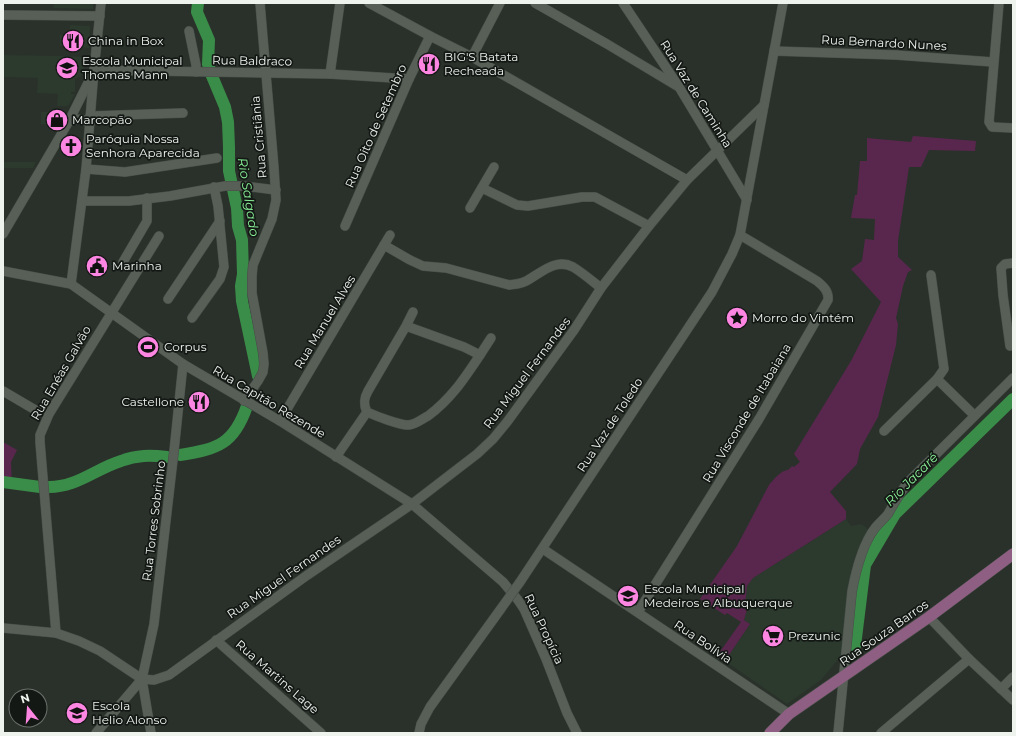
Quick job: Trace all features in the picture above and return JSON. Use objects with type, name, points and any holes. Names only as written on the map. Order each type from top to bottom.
[{"type":"main road","name":"Rua Souza Barros","points":[[770,733],[789,714],[844,678],[1013,554]]},
{"type":"street","points":[[71,284],[86,169],[94,70],[102,3]]},
{"type":"street","name":"Rua Cristiânia","points":[[244,401],[263,372],[263,353],[252,293],[252,276],[253,265],[273,214],[276,200],[260,3]]},
{"type":"street","points":[[330,74],[340,3]]},
{"type":"street","points":[[370,3],[472,57],[687,180]]},
{"type":"street","points":[[472,57],[500,3]]},
{"type":"street","points":[[535,3],[602,40],[679,88]]},
{"type":"street","name":"Rua Vaz de Caminha","points":[[622,3],[679,88],[747,200]]},
{"type":"street","name":"Rua Vaz de Toledo","points":[[419,733],[421,724],[430,707],[543,549],[712,292],[732,254],[740,235],[783,3]]},
{"type":"street","points":[[999,3],[988,122],[992,127],[1013,128]]},
{"type":"street","points":[[3,16],[100,16]]},
{"type":"street","points":[[189,31],[198,72]]},
{"type":"street","name":"Rua Oito de Setembro","points":[[345,226],[409,79],[430,36]]},
{"type":"street","name":"Rua Bernardo Nunes","points":[[774,51],[911,56],[993,62]]},
{"type":"street","points":[[3,234],[69,121],[94,70]]},
{"type":"street","name":"Rua Baldraco","points":[[94,70],[330,74],[409,79]]},
{"type":"street","name":"Rua Miguel Fernandes","points":[[142,679],[154,680],[169,675],[306,576],[412,504],[477,454],[493,439],[574,330],[602,288],[649,226],[687,180],[764,105]]},
{"type":"street","points":[[69,121],[183,113]]},
{"type":"street","points":[[86,169],[125,172],[217,158]]},
{"type":"street","points":[[470,208],[494,167]]},
{"type":"street","points":[[82,201],[129,201],[225,186],[243,186],[276,190]]},
{"type":"street","points":[[192,318],[220,279],[223,271],[224,263],[220,221],[214,187]]},
{"type":"street","points":[[482,188],[522,206],[582,197],[595,197],[649,226]]},
{"type":"street","points":[[123,262],[147,221],[147,198]]},
{"type":"street","points":[[168,300],[220,221]]},
{"type":"street","name":"Rua Manuel Alves","points":[[280,421],[390,235]]},
{"type":"street","name":"Rua Visconde de Itabaiana","points":[[638,612],[759,419],[828,300],[827,292],[817,280],[740,235]]},
{"type":"street","name":"Rua Enéas Galvão","points":[[56,634],[40,435],[49,414],[159,236]]},
{"type":"street","points":[[384,245],[423,266],[446,268],[510,285],[527,281],[550,266],[566,264],[602,288]]},
{"type":"street","points":[[1010,346],[1001,268],[1005,264],[1013,263]]},
{"type":"street","name":"Rua Capitão Rezende","points":[[3,271],[71,284],[182,364],[280,421],[412,504]]},
{"type":"street","points":[[884,431],[942,373],[944,366],[931,275]]},
{"type":"street","points":[[367,412],[364,397],[413,312]]},
{"type":"street","points":[[406,326],[464,347],[480,355]]},
{"type":"street","points":[[367,412],[405,425],[416,423],[439,408],[460,386],[491,338]]},
{"type":"street","name":"Rua Torres Sobrinho","points":[[142,679],[154,624],[174,451],[182,364]]},
{"type":"street","points":[[838,733],[852,591],[856,568],[862,553],[875,528],[887,515],[896,498],[908,482],[1013,378]]},
{"type":"street","points":[[937,379],[974,415]]},
{"type":"street","points":[[3,391],[37,411]]},
{"type":"street","points":[[336,457],[367,412]]},
{"type":"street","name":"Rua Propícia","points":[[412,504],[503,582],[518,600],[524,609],[546,659],[567,713],[577,733]]},
{"type":"street","name":"Rua Bolívia","points":[[543,549],[789,714]]},
{"type":"street","points":[[929,617],[969,659],[1013,700]]},
{"type":"street","points":[[3,628],[56,634],[79,641],[100,651],[142,679],[151,733]]},
{"type":"street","name":"Rua Martins Lage","points":[[216,640],[321,733]]},
{"type":"street","points":[[880,733],[969,659]]},
{"type":"street","points":[[1002,689],[1013,677]]},
{"type":"street","points":[[96,733],[142,679]]},
{"type":"shaded area","points":[[54,3],[93,3],[93,9],[53,8]]},
{"type":"shaded area","points":[[195,3],[201,3],[199,11],[201,17],[204,17],[207,30],[211,37],[210,57],[212,58],[212,66],[208,66],[207,38],[205,38],[197,17],[193,17]]},
{"type":"shaded area","points":[[70,25],[90,26],[89,48],[60,46],[60,35],[69,35]]},
{"type":"shaded area","points":[[3,55],[87,57],[81,76],[75,79],[75,92],[71,92],[71,94],[75,94],[68,106],[57,106],[58,94],[37,93],[38,78],[3,77]]},
{"type":"shaded area","points":[[65,111],[58,125],[41,124],[41,112]]},
{"type":"shaded area","points":[[913,136],[976,141],[975,151],[929,150],[921,167],[909,167],[898,241],[898,257],[912,270],[908,272],[903,286],[896,318],[898,324],[896,345],[878,417],[860,449],[857,464],[830,492],[846,511],[846,519],[753,578],[747,586],[745,606],[748,606],[744,620],[750,624],[725,661],[717,656],[741,622],[727,613],[725,615],[700,599],[737,546],[769,485],[784,471],[788,470],[792,466],[794,467],[800,462],[794,454],[851,361],[881,302],[851,269],[862,261],[865,239],[874,240],[875,219],[851,218],[855,195],[857,195],[860,161],[867,161],[867,138],[911,142]]},
{"type":"shaded area","points":[[3,162],[36,162],[33,168],[3,168]]},
{"type":"shaded area","points":[[3,442],[17,450],[11,462],[12,486],[3,484]]},
{"type":"shaded area","points":[[846,519],[851,526],[861,524],[866,527],[868,531],[867,540],[853,573],[841,656],[821,680],[787,704],[725,661],[750,624],[744,620],[748,606],[745,606],[747,586],[753,578]]},
{"type":"waterway","name":"Rio Salgado","points":[[198,3],[197,12],[209,40],[208,64],[225,107],[228,122],[229,171],[237,208],[238,226],[242,240],[242,301],[258,376]]},
{"type":"waterway","name":"Rio Jacaré","points":[[855,646],[865,565],[895,514],[1013,399]]},
{"type":"waterway","name":"Rio Salgado","points":[[180,455],[214,447],[230,437],[242,419],[247,406]]},
{"type":"waterway","name":"Rio Salgado","points":[[47,487],[76,481],[112,464],[127,459],[149,456],[167,457]]},
{"type":"waterway","name":"Rio Salgado","points":[[3,482],[40,487]]},
{"type":"place","name":"China in Box","points":[[73,41]]},
{"type":"place","name":"BIG'S Batata Recheada","points":[[429,64]]},
{"type":"place","name":"Escola Municipal Thomas Mann","points":[[67,68]]},
{"type":"place","name":"Marcopão","points":[[57,120]]},
{"type":"place","name":"Paróquia Nossa Senhora Aparecida","points":[[71,146]]},
{"type":"place","name":"Marinha","points":[[97,266]]},
{"type":"place","name":"Morro do Vintém","points":[[737,318]]},
{"type":"place","name":"Corpus","points":[[148,347]]},
{"type":"place","name":"Castellone","points":[[199,402]]},
{"type":"place","name":"Escola Municipal Medeiros e Albuquerque","points":[[628,596]]},
{"type":"place","name":"Prezunic","points":[[773,636]]},
{"type":"place","name":"Escola Helio Alonso","points":[[77,713]]}]
